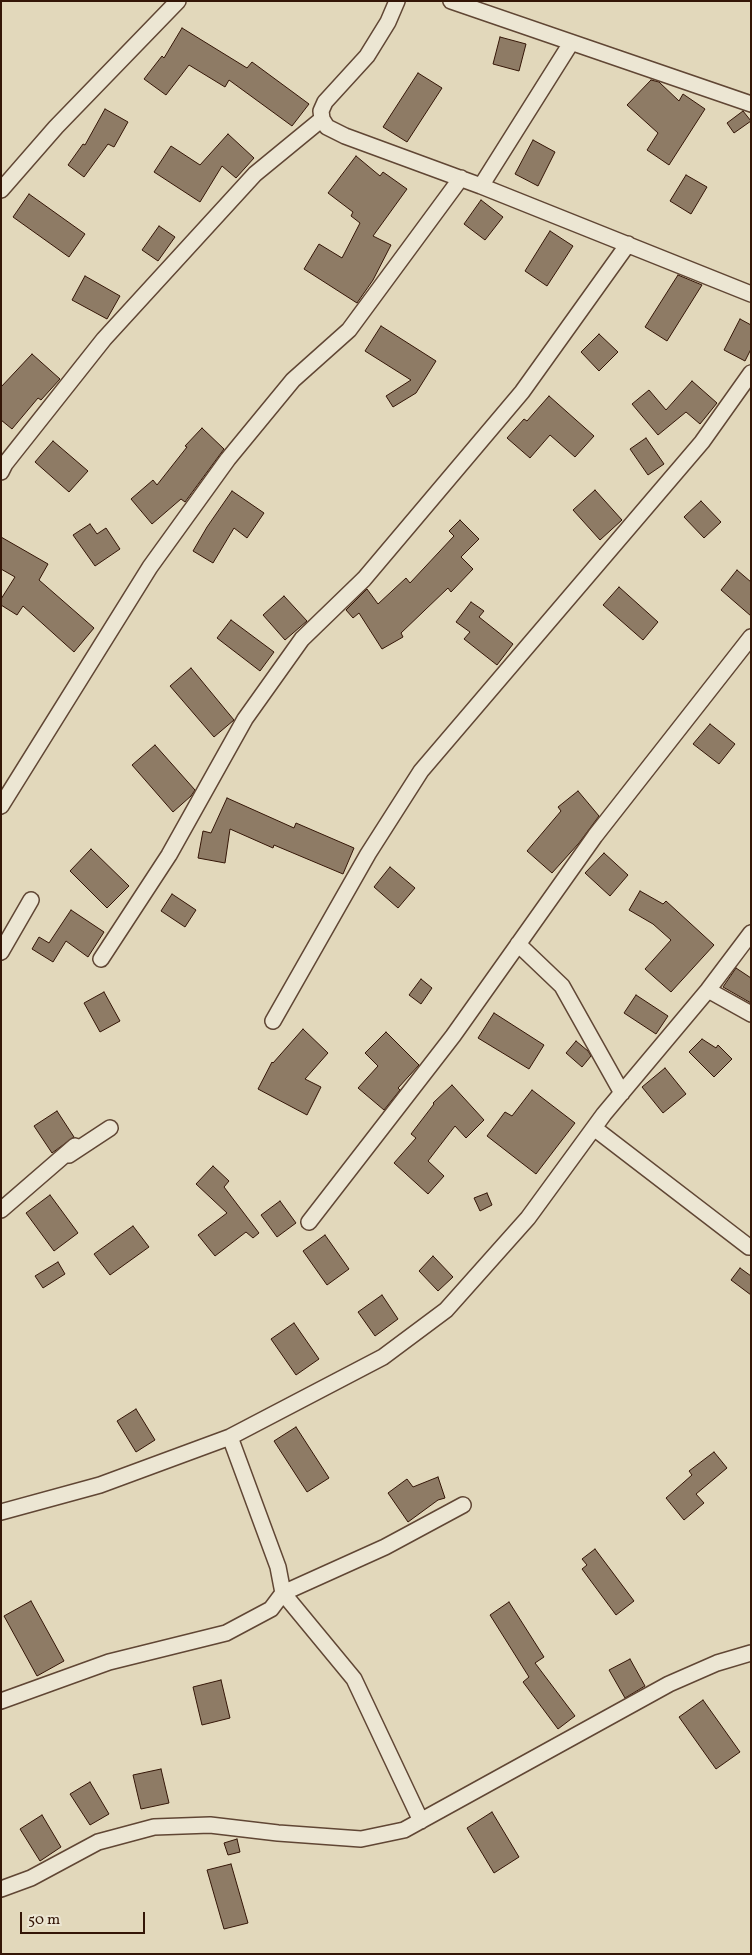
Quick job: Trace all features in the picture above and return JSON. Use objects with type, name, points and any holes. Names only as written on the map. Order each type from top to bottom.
[{"type":"street","points":[[1,190],[56,127],[178,1]]},
{"type":"street","points":[[397,1],[388,22],[367,56],[325,102],[321,111],[322,118],[327,127],[345,136],[461,178],[751,294]]},
{"type":"street","points":[[454,2],[751,104]]},
{"type":"street","points":[[481,186],[571,43]]},
{"type":"street","points":[[1,472],[5,464],[104,339],[255,174],[322,118]]},
{"type":"street","points":[[1,806],[150,567],[228,459],[293,380],[349,330],[461,178]]},
{"type":"street","points":[[101,959],[169,855],[245,719],[302,639],[364,579],[522,392],[628,244]]},
{"type":"street","points":[[273,1021],[368,854],[421,772],[702,442],[751,374]]},
{"type":"street","points":[[309,1222],[453,1036],[595,836],[751,637]]},
{"type":"street","points":[[1,952],[31,900]]},
{"type":"street","points":[[1,1512],[100,1485],[230,1437],[383,1357],[446,1310],[528,1218],[622,1092],[708,990],[751,933]]},
{"type":"street","points":[[518,944],[562,986],[622,1092]]},
{"type":"street","points":[[708,990],[751,1014]]},
{"type":"street","points":[[46,1171],[110,1128]]},
{"type":"street","points":[[594,1128],[749,1247]]},
{"type":"street","points":[[1,1210],[75,1146]]},
{"type":"street","points":[[230,1437],[278,1567],[283,1593],[354,1679],[421,1821]]},
{"type":"street","points":[[1,1701],[109,1662],[226,1633],[271,1610],[283,1593],[385,1547],[463,1505]]},
{"type":"street","points":[[1,1889],[31,1878],[98,1842],[154,1827],[210,1825],[278,1833],[360,1839],[404,1830],[669,1684],[717,1663],[751,1653]]},
{"type":"building","points":[[182,28],[247,68],[252,62],[309,104],[292,126],[229,80],[225,87],[189,65],[166,95],[144,79],[162,56],[164,58]]},
{"type":"building","points":[[500,37],[526,44],[519,71],[493,64]]},
{"type":"building","points":[[418,73],[442,88],[407,142],[383,127]]},
{"type":"building","points":[[651,80],[659,82],[679,101],[683,94],[705,109],[669,165],[647,150],[658,133],[627,105]]},
{"type":"building","points":[[105,109],[128,122],[114,147],[108,144],[84,177],[68,165],[83,144],[85,145]]},
{"type":"building","points":[[743,111],[751,121],[734,133],[727,123]]},
{"type":"building","points":[[228,134],[254,158],[236,178],[222,166],[200,202],[154,172],[171,146],[200,165]]},
{"type":"building","points":[[533,140],[555,152],[538,186],[515,174]]},
{"type":"building","points":[[356,156],[380,176],[383,172],[407,189],[373,236],[391,245],[373,280],[357,303],[304,269],[319,244],[342,258],[360,223],[351,216],[353,212],[328,193]]},
{"type":"building","points":[[686,175],[707,187],[691,214],[670,201]]},
{"type":"building","points":[[29,194],[85,234],[69,257],[13,217]]},
{"type":"building","points":[[481,200],[503,217],[485,240],[464,224]]},
{"type":"building","points":[[159,226],[175,237],[158,261],[142,250]]},
{"type":"building","points":[[550,231],[573,246],[547,286],[525,271]]},
{"type":"building","points":[[678,275],[702,285],[667,341],[645,327]]},
{"type":"building","points":[[85,276],[120,296],[107,319],[72,300]]},
{"type":"building","points":[[740,319],[751,325],[751,349],[745,361],[724,350]]},
{"type":"building","points":[[381,326],[436,361],[416,393],[393,407],[386,396],[411,380],[365,351]]},
{"type":"building","points":[[599,334],[618,352],[599,371],[581,352]]},
{"type":"building","points":[[32,354],[60,379],[41,400],[38,398],[12,429],[1,420],[1,387]]},
{"type":"building","points":[[692,381],[717,403],[700,424],[686,412],[658,435],[632,404],[649,390],[666,410]]},
{"type":"building","points":[[549,396],[594,436],[575,457],[550,435],[530,458],[507,438],[524,419],[527,421]]},
{"type":"building","points":[[202,428],[224,449],[185,502],[181,499],[152,524],[131,499],[153,480],[157,485],[187,447],[185,446]]},
{"type":"building","points":[[646,438],[664,464],[648,475],[630,449]]},
{"type":"building","points":[[53,441],[88,471],[69,492],[35,462]]},
{"type":"building","points":[[595,490],[622,520],[600,540],[573,510]]},
{"type":"building","points":[[232,491],[264,513],[247,538],[234,528],[213,563],[193,551]]},
{"type":"building","points":[[701,501],[721,522],[704,538],[684,517]]},
{"type":"building","points":[[460,520],[479,539],[461,557],[473,569],[451,592],[448,588],[401,633],[403,637],[382,649],[359,613],[353,618],[346,610],[367,589],[378,604],[406,578],[410,583],[454,536],[449,531]]},
{"type":"building","points":[[90,524],[97,534],[106,528],[120,549],[95,566],[73,535]]},
{"type":"building","points":[[1,537],[48,564],[39,580],[94,628],[74,652],[23,606],[17,615],[1,605],[1,599],[15,577],[1,569]]},
{"type":"building","points":[[737,570],[751,582],[751,616],[721,590]]},
{"type":"building","points":[[619,587],[658,622],[643,640],[603,605]]},
{"type":"building","points":[[284,596],[307,621],[285,640],[263,615]]},
{"type":"building","points":[[471,602],[484,611],[479,617],[513,644],[497,665],[464,639],[470,632],[456,622]]},
{"type":"building","points":[[231,620],[274,652],[260,671],[217,638]]},
{"type":"building","points":[[191,668],[234,720],[214,737],[170,686]]},
{"type":"building","points":[[710,724],[735,744],[719,764],[693,744]]},
{"type":"building","points":[[155,745],[195,790],[173,812],[132,765]]},
{"type":"building","points":[[578,791],[599,816],[579,843],[552,873],[527,851],[561,811],[558,807]]},
{"type":"building","points":[[227,798],[294,828],[296,823],[354,848],[343,874],[274,845],[273,848],[230,829],[225,863],[198,858],[203,831],[211,833]]},
{"type":"building","points":[[91,849],[129,886],[107,908],[70,871]]},
{"type":"building","points":[[604,853],[628,875],[610,896],[585,873]]},
{"type":"building","points":[[390,867],[415,888],[398,908],[374,887]]},
{"type":"building","points":[[640,891],[663,904],[666,901],[714,945],[671,992],[645,969],[671,940],[653,924],[629,910]]},
{"type":"building","points":[[172,894],[196,910],[185,927],[161,911]]},
{"type":"building","points":[[71,910],[104,932],[88,957],[66,941],[53,962],[32,949],[39,937],[49,943]]},
{"type":"building","points":[[736,968],[751,978],[751,1003],[723,987]]},
{"type":"building","points":[[421,979],[432,988],[421,1004],[409,995]]},
{"type":"building","points":[[104,992],[120,1021],[100,1032],[84,1003]]},
{"type":"building","points":[[636,995],[668,1016],[656,1034],[624,1013]]},
{"type":"building","points":[[494,1013],[544,1045],[529,1069],[478,1038]]},
{"type":"building","points":[[303,1029],[328,1053],[305,1079],[321,1087],[307,1115],[258,1089],[272,1062]]},
{"type":"building","points":[[386,1032],[419,1065],[398,1088],[400,1090],[384,1110],[358,1088],[378,1066],[365,1053]]},
{"type":"building","points":[[702,1039],[716,1048],[718,1045],[732,1059],[714,1077],[689,1052]]},
{"type":"building","points":[[576,1041],[591,1056],[582,1067],[566,1053]]},
{"type":"building","points":[[665,1068],[686,1094],[663,1113],[642,1087]]},
{"type":"building","points":[[452,1085],[484,1120],[466,1138],[455,1126],[428,1161],[444,1176],[428,1194],[394,1163],[416,1138],[411,1134],[433,1103]]},
{"type":"building","points":[[532,1090],[575,1123],[536,1174],[487,1136],[505,1112],[512,1116]]},
{"type":"building","points":[[57,1111],[74,1137],[52,1153],[34,1126]]},
{"type":"building","points":[[213,1166],[229,1181],[224,1187],[259,1233],[253,1238],[246,1232],[215,1256],[198,1235],[227,1213],[196,1184]]},
{"type":"building","points":[[487,1193],[492,1205],[480,1211],[474,1198]]},
{"type":"building","points":[[50,1195],[78,1233],[54,1251],[26,1213]]},
{"type":"building","points":[[280,1201],[296,1223],[277,1237],[261,1215]]},
{"type":"building","points":[[133,1226],[149,1247],[110,1275],[94,1254]]},
{"type":"building","points":[[325,1235],[349,1269],[327,1285],[303,1251]]},
{"type":"building","points":[[433,1256],[453,1277],[438,1291],[419,1271]]},
{"type":"building","points":[[58,1262],[65,1274],[43,1288],[35,1276]]},
{"type":"building","points":[[740,1268],[751,1276],[751,1295],[731,1280]]},
{"type":"building","points":[[382,1295],[398,1319],[375,1336],[358,1312]]},
{"type":"building","points":[[294,1323],[319,1359],[296,1375],[271,1339]]},
{"type":"building","points":[[136,1409],[155,1440],[136,1452],[117,1421]]},
{"type":"building","points":[[296,1427],[329,1478],[307,1492],[274,1441]]},
{"type":"building","points":[[714,1452],[727,1468],[696,1494],[704,1503],[684,1520],[666,1498],[692,1475],[689,1471]]},
{"type":"building","points":[[438,1477],[445,1498],[438,1500],[408,1522],[388,1493],[407,1479],[413,1487]]},
{"type":"building","points":[[595,1549],[634,1601],[616,1615],[582,1569],[587,1565],[582,1559]]},
{"type":"building","points":[[31,1601],[64,1661],[37,1676],[4,1616]]},
{"type":"building","points":[[509,1602],[544,1657],[535,1663],[575,1716],[558,1729],[523,1682],[529,1677],[490,1615]]},
{"type":"building","points":[[630,1659],[645,1686],[625,1698],[609,1670]]},
{"type":"building","points":[[221,1680],[230,1718],[202,1725],[193,1687]]},
{"type":"building","points":[[703,1700],[740,1752],[716,1769],[679,1717]]},
{"type":"building","points":[[161,1769],[169,1803],[141,1809],[133,1775]]},
{"type":"building","points":[[90,1782],[109,1814],[90,1825],[70,1794]]},
{"type":"building","points":[[492,1812],[519,1857],[494,1873],[467,1828]]},
{"type":"building","points":[[42,1815],[61,1847],[40,1861],[20,1829]]},
{"type":"building","points":[[237,1839],[240,1852],[228,1855],[224,1843]]},
{"type":"building","points":[[231,1864],[248,1923],[224,1929],[207,1870]]}]
